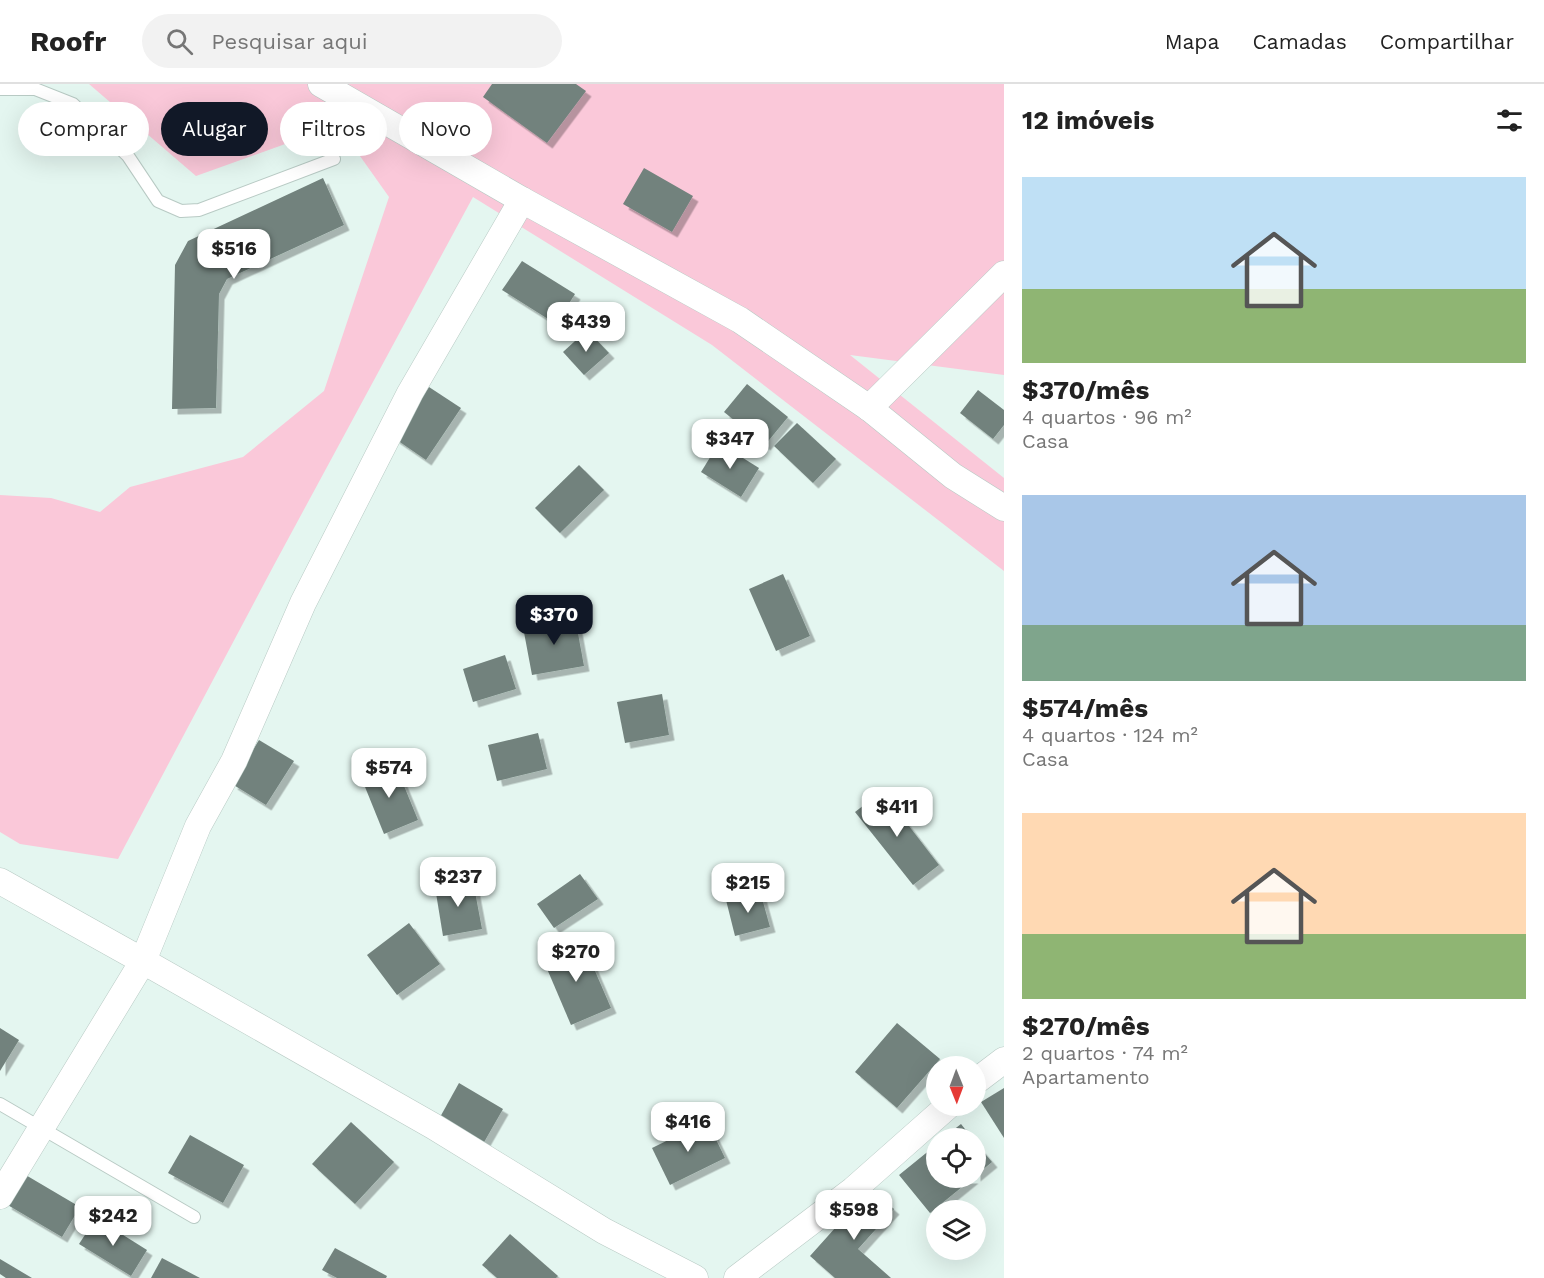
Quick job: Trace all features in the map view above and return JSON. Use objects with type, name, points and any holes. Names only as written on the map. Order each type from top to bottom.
[{"type":"street","points":[[321,84],[522,200],[740,320],[869,408],[953,476],[1004,508]]},
{"type":"street","points":[[0,1196],[143,961],[198,825],[234,761],[303,603],[410,393],[522,200]]},
{"type":"street","points":[[869,408],[1004,274]]},
{"type":"street","points":[[0,881],[433,1126],[604,1231],[664,1272],[695,1278]]},
{"type":"street","points":[[986,1074],[1004,1060]]},
{"type":"street","points":[[737,1278],[853,1190],[937,1116]]},
{"type":"lane","points":[[0,89],[35,89],[73,104],[128,156],[158,201],[181,211],[199,210],[334,159]]},
{"type":"lane","points":[[0,1104],[194,1217]]},
{"type":"shaded area","points":[[89,84],[1004,84],[1004,375],[850,355],[1004,478],[1004,571],[712,345],[473,197],[118,859],[20,844],[0,832],[0,495],[51,498],[100,512],[130,487],[243,457],[324,391],[389,197],[360,156],[387,156],[387,102],[280,102],[280,146],[268,150],[268,102],[161,102],[161,146],[149,136],[149,102],[110,102]]},
{"type":"shaded area","points":[[173,156],[252,156],[196,176]]},
{"type":"building","points":[[492,84],[576,84],[586,91],[547,143],[483,97]]},
{"type":"building","points":[[644,168],[693,196],[672,232],[623,204]]},
{"type":"building","points":[[323,178],[344,225],[227,279],[219,294],[216,408],[172,409],[175,265],[188,241]]},
{"type":"building","points":[[522,261],[575,294],[556,324],[502,290]]},
{"type":"building","points":[[587,330],[609,353],[584,375],[563,352]]},
{"type":"building","points":[[747,384],[788,417],[765,445],[724,412]]},
{"type":"building","points":[[429,387],[461,408],[426,460],[394,438]]},
{"type":"building","points":[[978,390],[1004,410],[1004,425],[993,439],[960,413]]},
{"type":"building","points":[[797,423],[836,459],[813,483],[774,446]]},
{"type":"building","points":[[719,443],[759,468],[741,497],[701,472]]},
{"type":"building","points":[[579,465],[604,490],[560,533],[535,508]]},
{"type":"building","points":[[783,574],[810,636],[776,651],[749,589]]},
{"type":"building","points":[[575,617],[584,666],[532,675],[523,627]]},
{"type":"building","points":[[505,655],[516,689],[473,702],[463,669]]},
{"type":"building","points":[[662,694],[669,735],[625,743],[617,702]]},
{"type":"building","points":[[538,733],[547,769],[497,781],[488,745]]},
{"type":"building","points":[[259,740],[294,761],[266,805],[232,784]]},
{"type":"building","points":[[395,764],[418,820],[384,834],[361,777]]},
{"type":"building","points":[[882,791],[939,865],[913,885],[855,812]]},
{"type":"building","points":[[580,874],[598,899],[554,928],[537,904]]},
{"type":"building","points":[[473,881],[482,929],[443,936],[435,887]]},
{"type":"building","points":[[760,891],[770,927],[735,936],[726,900]]},
{"type":"building","points":[[409,923],[440,964],[397,995],[367,955]]},
{"type":"building","points":[[582,941],[611,1008],[571,1025],[542,957]]},
{"type":"building","points":[[897,1023],[936,1056],[926,1056],[926,1075],[897,1108],[855,1072]]},
{"type":"building","points":[[0,1028],[19,1040],[0,1071]]},
{"type":"building","points":[[459,1083],[503,1109],[483,1144],[439,1119]]},
{"type":"building","points":[[1004,1088],[1004,1138],[986,1110],[986,1099]]},
{"type":"building","points":[[707,1121],[725,1158],[670,1185],[652,1148]]},
{"type":"building","points":[[351,1122],[394,1162],[355,1204],[312,1164]]},
{"type":"building","points":[[190,1135],[244,1165],[223,1203],[168,1173]]},
{"type":"building","points":[[926,1153],[926,1188],[961,1188],[946,1200],[926,1200],[926,1208],[899,1175]]},
{"type":"building","points":[[986,1155],[992,1162],[986,1167]]},
{"type":"building","points":[[24,1174],[80,1207],[62,1237],[6,1204]]},
{"type":"building","points":[[870,1189],[894,1209],[858,1249],[891,1278],[835,1278],[810,1256]]},
{"type":"building","points":[[96,1218],[147,1250],[131,1276],[79,1244]]},
{"type":"building","points":[[510,1234],[558,1276],[556,1278],[497,1278],[482,1265]]},
{"type":"building","points":[[335,1248],[387,1276],[386,1278],[337,1278],[322,1270]]},
{"type":"building","points":[[162,1258],[200,1278],[151,1278]]},
{"type":"building","points":[[0,1259],[32,1278],[6,1278],[0,1274]]}]
